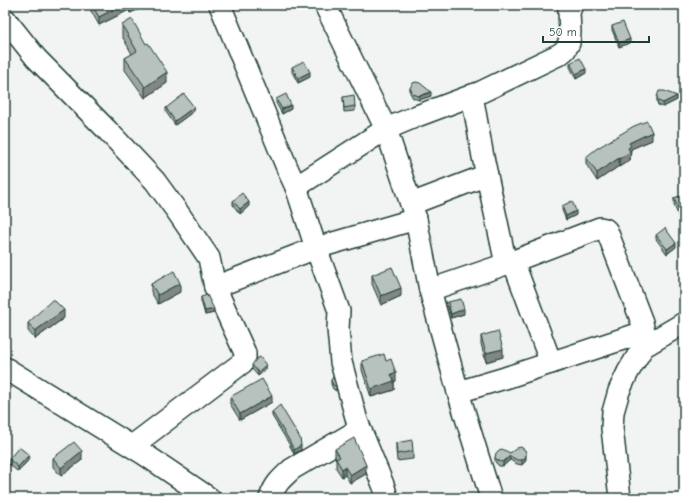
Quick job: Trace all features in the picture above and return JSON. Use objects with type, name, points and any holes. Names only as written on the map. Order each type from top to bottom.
[{"type":"street","points":[[220,5],[296,187],[316,248],[340,311],[338,330],[341,362],[357,421],[384,487],[386,498]]},
{"type":"street","points":[[325,5],[386,129],[414,212],[430,290],[458,392],[492,498]]},
{"type":"street","points":[[296,187],[386,129],[489,89],[560,54],[569,44],[569,12],[572,5]]},
{"type":"street","points":[[5,19],[36,58],[155,181],[209,258],[215,287],[245,353],[245,360],[132,446]]},
{"type":"street","points":[[472,96],[487,174],[509,262],[551,363]]},
{"type":"street","points":[[215,287],[414,212],[487,174]]},
{"type":"street","points":[[430,290],[600,228],[605,229],[608,233],[642,322],[644,340],[619,391],[613,412],[612,428],[620,498]]},
{"type":"street","points":[[458,392],[551,363],[644,340],[684,323]]},
{"type":"street","points":[[5,368],[132,446],[209,498]]},
{"type":"street","points":[[270,498],[274,487],[292,469],[360,429]]},
{"type":"building","points":[[92,5],[122,5],[99,17]]},
{"type":"building","points":[[132,19],[146,44],[148,43],[167,72],[145,87],[125,58],[137,51],[122,25]]},
{"type":"building","points":[[623,22],[630,39],[619,43],[612,26]]},
{"type":"building","points":[[580,58],[586,69],[576,74],[570,63]]},
{"type":"building","points":[[304,61],[310,72],[298,78],[292,67]]},
{"type":"building","points":[[413,83],[420,83],[431,92],[419,96],[413,94],[410,88]]},
{"type":"building","points":[[659,91],[664,91],[677,96],[663,103],[658,101],[657,97]]},
{"type":"building","points":[[184,94],[194,107],[175,121],[166,108]]},
{"type":"building","points":[[286,94],[291,105],[282,109],[276,99]]},
{"type":"building","points":[[354,95],[355,106],[344,108],[343,97]]},
{"type":"building","points":[[647,121],[652,132],[629,143],[631,146],[628,148],[630,152],[597,173],[586,157],[596,149],[634,126]]},
{"type":"building","points":[[242,193],[249,202],[240,209],[233,201]]},
{"type":"building","points":[[684,195],[684,211],[680,213],[674,198]]},
{"type":"building","points":[[572,201],[576,211],[566,216],[562,206]]},
{"type":"building","points":[[665,228],[676,243],[667,249],[656,235]]},
{"type":"building","points":[[392,267],[401,288],[381,296],[372,275]]},
{"type":"building","points":[[174,271],[180,283],[158,295],[151,284]]},
{"type":"building","points":[[207,295],[214,309],[205,311],[201,297]]},
{"type":"building","points":[[53,299],[64,310],[35,331],[28,323]]},
{"type":"building","points":[[461,299],[464,309],[451,314],[448,302]]},
{"type":"building","points":[[498,331],[503,349],[486,353],[481,336]]},
{"type":"building","points":[[384,354],[386,361],[391,359],[396,373],[391,374],[394,381],[371,389],[362,361]]},
{"type":"building","points":[[260,357],[266,365],[258,372],[252,365],[256,359]]},
{"type":"building","points":[[333,377],[336,386],[333,385],[331,380]]},
{"type":"building","points":[[262,379],[272,396],[240,414],[230,397]]},
{"type":"building","points":[[280,405],[300,438],[301,445],[294,450],[272,412]]},
{"type":"building","points":[[354,438],[366,465],[350,475],[345,467],[342,469],[336,459],[340,457],[335,449]]},
{"type":"building","points":[[412,440],[413,451],[397,454],[396,443]]},
{"type":"building","points":[[74,442],[82,451],[61,468],[53,458]]},
{"type":"building","points":[[19,447],[29,455],[18,467],[9,459]]},
{"type":"building","points":[[521,447],[525,450],[526,454],[525,458],[522,460],[517,460],[510,456],[503,462],[499,461],[495,457],[499,450],[502,449],[510,453]]}]
